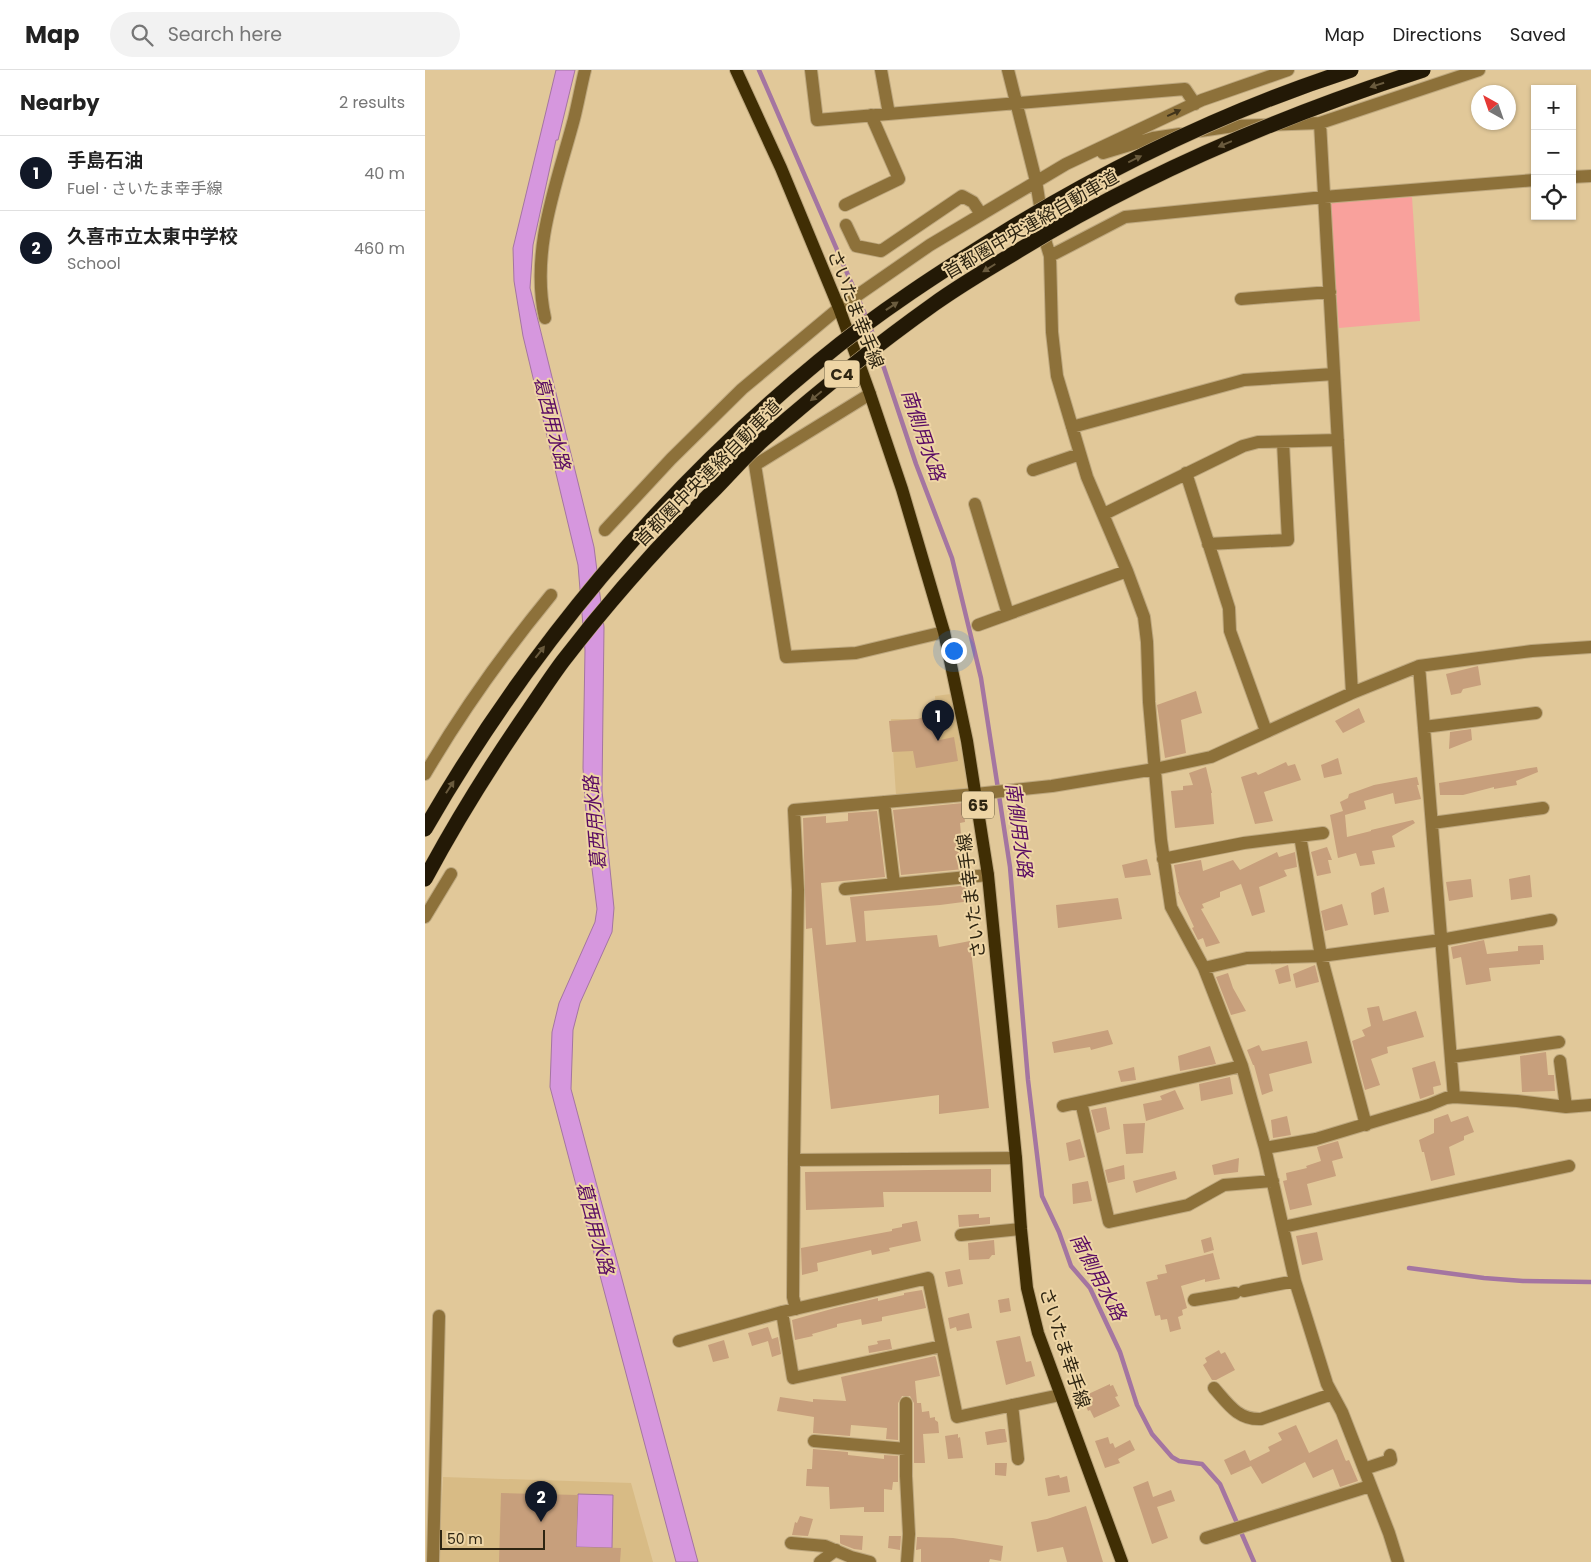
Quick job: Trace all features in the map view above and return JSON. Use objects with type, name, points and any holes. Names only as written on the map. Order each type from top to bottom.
[{"type":"highway","name":"首都圏中央連絡自動車道","points":[[425,829],[498,712],[534,660],[574,608],[623,551],[710,459],[761,410],[820,359],[882,312],[946,268],[1062,197],[1181,136],[1246,109],[1351,70]]},
{"type":"highway","name":"首都圏中央連絡自動車道","points":[[425,879],[445,842],[499,754],[562,662],[629,580],[678,526],[761,442],[837,378],[937,302],[1032,242],[1090,209],[1220,146],[1313,108],[1423,70]]},
{"type":"main road","name":"さいたま幸手線","points":[[736,70],[781,168],[839,308],[902,489],[945,632],[976,794],[988,875],[1024,1262],[1032,1310],[1038,1333],[1122,1562]]},
{"type":"street","points":[[545,318],[541,278],[546,224],[585,70]]},
{"type":"street","points":[[811,70],[817,120],[1185,89],[1195,104]]},
{"type":"street","points":[[881,70],[889,114]]},
{"type":"street","points":[[1009,70],[1036,181],[1046,243],[1050,256],[1052,332],[1057,376],[1087,477],[1127,571],[1143,617],[1147,642],[1149,702],[1163,859],[1171,907],[1205,968],[1242,1066],[1265,1148],[1295,1281],[1327,1384],[1342,1412],[1398,1562]]},
{"type":"street","points":[[605,530],[671,459],[742,389],[839,308],[930,245],[1067,164],[1195,104],[1288,70]]},
{"type":"street","points":[[1067,164],[1153,138],[1234,126],[1320,123],[1479,70]]},
{"type":"street","points":[[845,205],[899,179],[871,115]]},
{"type":"street","points":[[1320,123],[1353,693]]},
{"type":"street","points":[[1576,177],[1591,176]]},
{"type":"street","points":[[1050,256],[1125,218],[1324,197],[1531,180]]},
{"type":"street","points":[[846,225],[856,246],[881,251],[962,196],[973,202],[981,214]]},
{"type":"street","points":[[1241,299],[1330,292]]},
{"type":"street","points":[[1072,427],[1245,380],[1334,374]]},
{"type":"street","points":[[870,394],[755,465],[786,657],[856,653],[945,632]]},
{"type":"street","points":[[1104,514],[1243,446],[1257,442],[1338,440]]},
{"type":"street","points":[[1209,544],[1288,540],[1283,442]]},
{"type":"street","points":[[1033,470],[1080,454]]},
{"type":"street","points":[[1187,473],[1229,608],[1230,631],[1266,731]]},
{"type":"street","points":[[975,504],[1008,614]]},
{"type":"street","points":[[978,625],[1127,571]]},
{"type":"street","points":[[425,774],[502,657],[551,595]]},
{"type":"street","points":[[796,1309],[793,1297],[799,890],[794,810],[1052,786],[1155,769],[1211,757],[1266,731],[1419,666],[1532,651],[1591,647]]},
{"type":"street","points":[[1419,666],[1454,1097]]},
{"type":"street","points":[[1424,727],[1536,713]]},
{"type":"street","points":[[885,802],[894,884]]},
{"type":"street","points":[[1432,824],[1543,808]]},
{"type":"street","points":[[1163,859],[1244,843],[1323,833]]},
{"type":"street","points":[[1300,836],[1321,956],[1366,1125]]},
{"type":"street","points":[[425,917],[451,874]]},
{"type":"street","points":[[845,889],[988,875]]},
{"type":"street","points":[[1205,968],[1247,958],[1321,956],[1441,940],[1551,920]]},
{"type":"street","points":[[1451,1057],[1559,1042]]},
{"type":"street","points":[[1560,1061],[1566,1107]]},
{"type":"street","points":[[1063,1106],[1242,1066]]},
{"type":"street","points":[[1265,1148],[1316,1138],[1366,1125],[1445,1098],[1517,1101],[1566,1107],[1591,1105]]},
{"type":"street","points":[[1081,1102],[1109,1222],[1188,1205],[1224,1185],[1273,1181]]},
{"type":"street","points":[[794,1160],[1015,1158]]},
{"type":"street","points":[[1283,1228],[1569,1166]]},
{"type":"street","points":[[961,1235],[1021,1229]]},
{"type":"street","points":[[679,1341],[782,1312],[928,1278],[957,1417],[1061,1395]]},
{"type":"street","points":[[1194,1300],[1295,1281]]},
{"type":"street","points":[[782,1312],[793,1378],[943,1346]]},
{"type":"street","points":[[433,1562],[439,1316]]},
{"type":"street","points":[[1214,1388],[1227,1405],[1253,1419],[1261,1419],[1332,1394]]},
{"type":"street","points":[[906,1403],[909,1534],[907,1562]]},
{"type":"street","points":[[1012,1405],[1018,1459]]},
{"type":"street","points":[[814,1441],[906,1449]]},
{"type":"street","points":[[1364,1469],[1391,1460],[1390,1455]]},
{"type":"street","points":[[1206,1538],[1370,1486]]},
{"type":"street","points":[[791,1543],[825,1546],[836,1550],[851,1560],[870,1562]]},
{"type":"street","points":[[820,1562],[836,1550]]},
{"type":"shaded area","points":[[1412,197],[1420,321],[1339,328],[1329,207],[1334,201]]},
{"type":"shaded area","points":[[951,694],[968,788],[896,795],[891,719],[918,719],[936,712],[935,696]]},
{"type":"shaded area","points":[[443,1477],[631,1483],[653,1562],[439,1562]]},
{"type":"water","name":"葛西用水路","points":[[556,70],[575,70],[558,140],[556,140],[533,245],[530,288],[594,547],[604,627],[602,791],[614,908],[612,932],[580,1003],[573,1030],[571,1089],[698,1562],[676,1562],[550,1087],[552,1032],[559,1003],[595,922],[597,909],[587,829],[583,768],[585,650],[578,565],[523,336],[514,281],[513,248]]},
{"type":"water","points":[[578,1494],[613,1495],[612,1548],[576,1547]]},
{"type":"building","points":[[1478,666],[1481,685],[1463,689],[1461,693],[1451,695],[1446,674]]},
{"type":"building","points":[[1196,691],[1202,713],[1181,720],[1186,753],[1165,758],[1157,705]]},
{"type":"building","points":[[1359,708],[1365,722],[1343,733],[1335,721]]},
{"type":"building","points":[[937,712],[940,740],[954,737],[958,761],[916,768],[913,751],[892,752],[889,721],[918,719]]},
{"type":"building","points":[[1471,729],[1472,740],[1449,749],[1450,732]]},
{"type":"building","points":[[1338,758],[1342,774],[1324,778],[1321,765]]},
{"type":"building","points":[[1286,762],[1288,766],[1295,764],[1301,780],[1264,792],[1273,821],[1255,824],[1241,777],[1256,772],[1258,775]]},
{"type":"building","points":[[1206,767],[1212,793],[1214,824],[1175,828],[1171,791],[1183,790],[1183,786],[1193,785],[1189,773]]},
{"type":"building","points":[[1537,767],[1538,772],[1516,781],[1517,785],[1494,789],[1494,787],[1463,795],[1440,795],[1439,783]]},
{"type":"building","points":[[1417,777],[1421,799],[1395,804],[1393,793],[1364,801],[1366,809],[1345,815],[1347,837],[1413,820],[1415,823],[1392,836],[1395,847],[1372,851],[1375,864],[1360,866],[1356,853],[1338,858],[1330,815],[1343,811],[1340,802],[1348,798],[1349,794],[1374,785]]},
{"type":"building","points":[[963,803],[965,822],[960,823],[964,869],[901,875],[893,810]]},
{"type":"building","points":[[877,811],[885,877],[821,883],[826,945],[856,942],[850,897],[970,885],[971,901],[864,911],[866,941],[937,935],[939,947],[970,941],[989,1108],[939,1114],[939,1095],[831,1109],[812,928],[806,929],[803,818],[826,816],[826,823],[848,821],[848,813]]},
{"type":"building","points":[[1327,847],[1332,860],[1328,860],[1331,873],[1317,876],[1311,852]]},
{"type":"building","points":[[1277,852],[1279,857],[1295,852],[1297,867],[1284,870],[1287,876],[1259,887],[1265,912],[1252,916],[1241,884],[1220,892],[1220,897],[1202,904],[1204,908],[1201,909],[1220,943],[1206,947],[1203,938],[1198,940],[1192,928],[1194,927],[1178,892],[1174,865],[1201,860],[1203,871],[1233,860],[1240,870]]},
{"type":"building","points":[[1147,859],[1151,875],[1125,878],[1122,865]]},
{"type":"building","points":[[1530,875],[1532,897],[1511,900],[1509,879]]},
{"type":"building","points":[[1471,879],[1473,897],[1449,901],[1446,882]]},
{"type":"building","points":[[1384,887],[1389,912],[1374,915],[1371,893]]},
{"type":"building","points":[[1118,898],[1122,919],[1058,928],[1056,905]]},
{"type":"building","points":[[1342,904],[1348,925],[1325,931],[1321,911]]},
{"type":"building","points":[[1484,940],[1487,954],[1518,951],[1518,946],[1543,945],[1544,960],[1540,960],[1540,964],[1489,968],[1491,981],[1466,985],[1461,957],[1453,959],[1451,947]]},
{"type":"building","points":[[1288,965],[1291,981],[1279,984],[1275,970]]},
{"type":"building","points":[[1315,965],[1319,982],[1296,988],[1293,974]]},
{"type":"building","points":[[1228,973],[1233,988],[1246,1011],[1231,1015],[1216,977]]},
{"type":"building","points":[[1379,1006],[1383,1021],[1416,1011],[1424,1037],[1387,1047],[1388,1053],[1371,1059],[1380,1085],[1365,1090],[1352,1041],[1365,1036],[1362,1030],[1371,1026],[1367,1008]]},
{"type":"building","points":[[1108,1030],[1113,1044],[1091,1050],[1090,1047],[1054,1053],[1052,1042]]},
{"type":"building","points":[[1307,1041],[1312,1063],[1269,1074],[1273,1091],[1262,1095],[1254,1065],[1247,1050],[1259,1045],[1262,1051]]},
{"type":"building","points":[[1210,1046],[1216,1064],[1180,1071],[1178,1056]]},
{"type":"building","points":[[1546,1052],[1548,1075],[1554,1075],[1555,1091],[1522,1092],[1520,1056]]},
{"type":"building","points":[[1435,1061],[1441,1085],[1433,1087],[1434,1094],[1420,1099],[1412,1068]]},
{"type":"building","points":[[1134,1067],[1136,1080],[1121,1082],[1118,1071]]},
{"type":"building","points":[[1230,1077],[1233,1094],[1201,1101],[1199,1084]]},
{"type":"building","points":[[1175,1090],[1184,1109],[1146,1121],[1143,1104],[1162,1100],[1160,1096]]},
{"type":"building","points":[[1106,1107],[1110,1129],[1097,1133],[1091,1110]]},
{"type":"building","points":[[1448,1114],[1451,1122],[1468,1116],[1474,1132],[1464,1136],[1464,1140],[1449,1147],[1455,1175],[1431,1181],[1419,1140],[1434,1133],[1434,1119]]},
{"type":"building","points":[[1287,1116],[1291,1135],[1273,1138],[1271,1120]]},
{"type":"building","points":[[1145,1123],[1143,1153],[1126,1154],[1123,1124]]},
{"type":"building","points":[[1080,1139],[1085,1157],[1069,1161],[1066,1143]]},
{"type":"building","points":[[1338,1141],[1343,1158],[1332,1161],[1336,1176],[1307,1184],[1312,1205],[1290,1210],[1283,1181],[1287,1180],[1286,1173],[1307,1168],[1306,1166],[1321,1161],[1317,1147]]},
{"type":"building","points":[[1239,1158],[1238,1172],[1214,1175],[1212,1165]]},
{"type":"building","points":[[1124,1165],[1125,1179],[1108,1183],[1105,1170]]},
{"type":"building","points":[[991,1169],[991,1192],[883,1192],[884,1207],[806,1210],[805,1172]]},
{"type":"building","points":[[1175,1171],[1177,1179],[1136,1193],[1133,1181]]},
{"type":"building","points":[[1088,1181],[1092,1201],[1073,1204],[1072,1184]]},
{"type":"building","points":[[979,1214],[979,1218],[990,1217],[990,1224],[959,1227],[958,1215]]},
{"type":"building","points":[[917,1221],[921,1241],[889,1248],[890,1251],[872,1255],[871,1250],[817,1263],[818,1271],[802,1275],[801,1248],[892,1231],[892,1229],[902,1227],[902,1224]]},
{"type":"building","points":[[1317,1232],[1323,1260],[1302,1265],[1296,1236]]},
{"type":"building","points":[[1211,1237],[1214,1250],[1204,1253],[1201,1240]]},
{"type":"building","points":[[994,1240],[995,1255],[992,1255],[989,1259],[969,1260],[968,1243]]},
{"type":"building","points":[[1213,1253],[1220,1279],[1205,1282],[1205,1279],[1181,1286],[1187,1308],[1182,1310],[1183,1315],[1178,1317],[1181,1329],[1170,1332],[1167,1319],[1161,1320],[1160,1315],[1155,1316],[1146,1282],[1158,1279],[1157,1275],[1167,1273],[1165,1265]]},
{"type":"building","points":[[960,1269],[963,1284],[948,1287],[945,1272]]},
{"type":"building","points":[[922,1290],[926,1308],[882,1317],[882,1321],[862,1325],[861,1319],[837,1324],[837,1327],[812,1334],[813,1336],[795,1340],[792,1320],[878,1298],[878,1301]]},
{"type":"building","points":[[1009,1298],[1011,1311],[1000,1313],[998,1300]]},
{"type":"building","points":[[969,1313],[972,1328],[957,1331],[956,1327],[950,1329],[948,1318]]},
{"type":"building","points":[[768,1327],[772,1339],[778,1337],[781,1354],[772,1357],[768,1341],[752,1346],[748,1333]]},
{"type":"building","points":[[1020,1336],[1026,1362],[1031,1361],[1035,1376],[1006,1385],[996,1341]]},
{"type":"building","points":[[890,1339],[892,1349],[869,1353],[868,1346],[878,1344],[877,1341]]},
{"type":"building","points":[[724,1340],[729,1358],[713,1362],[708,1345]]},
{"type":"building","points":[[1219,1350],[1221,1354],[1225,1352],[1235,1370],[1216,1380],[1212,1380],[1203,1365],[1207,1362],[1205,1358]]},
{"type":"building","points":[[935,1356],[940,1376],[915,1381],[917,1403],[921,1403],[922,1412],[929,1411],[930,1418],[935,1417],[935,1420],[938,1422],[939,1433],[923,1434],[925,1463],[914,1463],[914,1403],[910,1396],[902,1396],[898,1403],[898,1440],[886,1439],[887,1428],[851,1425],[850,1436],[813,1433],[814,1417],[777,1411],[780,1397],[813,1402],[813,1399],[846,1401],[841,1377]]},
{"type":"building","points":[[1110,1384],[1110,1386],[1113,1385],[1118,1396],[1115,1397],[1120,1406],[1094,1418],[1090,1410],[1088,1411],[1084,1396]]},
{"type":"building","points":[[1296,1425],[1309,1453],[1337,1439],[1346,1461],[1349,1460],[1358,1481],[1340,1487],[1333,1469],[1313,1478],[1305,1462],[1262,1484],[1251,1466],[1231,1475],[1224,1460],[1245,1450],[1250,1461],[1270,1451],[1268,1447],[1282,1440],[1278,1433]]},
{"type":"building","points":[[1005,1429],[1007,1442],[987,1445],[985,1432]]},
{"type":"building","points":[[958,1434],[963,1458],[948,1459],[945,1436]]},
{"type":"building","points":[[1108,1437],[1110,1444],[1113,1443],[1115,1448],[1130,1440],[1135,1450],[1118,1459],[1120,1463],[1105,1468],[1095,1441]]},
{"type":"building","points":[[813,1449],[848,1452],[848,1455],[884,1459],[884,1455],[898,1456],[898,1482],[893,1482],[892,1490],[884,1489],[884,1512],[864,1512],[864,1507],[830,1509],[829,1487],[806,1486],[807,1469],[812,1469]]},
{"type":"building","points":[[995,1463],[1007,1463],[1006,1476],[995,1475]]},
{"type":"building","points":[[1059,1475],[1060,1478],[1067,1476],[1070,1492],[1048,1496],[1045,1478]]},
{"type":"building","points":[[1148,1481],[1153,1497],[1171,1490],[1175,1501],[1157,1507],[1168,1538],[1152,1544],[1133,1487]]},
{"type":"building","points":[[501,1493],[578,1495],[576,1547],[621,1548],[620,1562],[499,1562]]},
{"type":"building","points":[[1086,1506],[1103,1562],[1067,1562],[1063,1547],[1037,1552],[1031,1522],[1047,1519]]},
{"type":"building","points":[[800,1516],[813,1519],[808,1536],[792,1535],[795,1522],[797,1523]]},
{"type":"building","points":[[840,1535],[863,1536],[862,1550],[841,1544]]},
{"type":"building","points":[[889,1536],[901,1536],[900,1550],[888,1548]]},
{"type":"building","points":[[917,1537],[953,1538],[1003,1546],[1001,1561],[990,1559],[989,1562],[921,1562],[921,1549],[916,1550]]},
{"type":"waterway","name":"南側用水路","points":[[759,70],[867,319]]},
{"type":"waterway","name":"南側用水路","points":[[870,326],[916,464],[952,558],[981,678],[1010,867],[1028,1080],[1042,1196],[1059,1232],[1071,1266],[1090,1288],[1120,1352],[1137,1405],[1152,1434],[1172,1457],[1179,1461],[1202,1464],[1220,1484],[1254,1562]]},
{"type":"waterway","points":[[1409,1268],[1484,1278],[1523,1281],[1591,1282]]},
{"type":"place","name":"手島石油","points":[[938,741]]},
{"type":"place","name":"久喜市立太東中学校","points":[[541,1522]]}]
